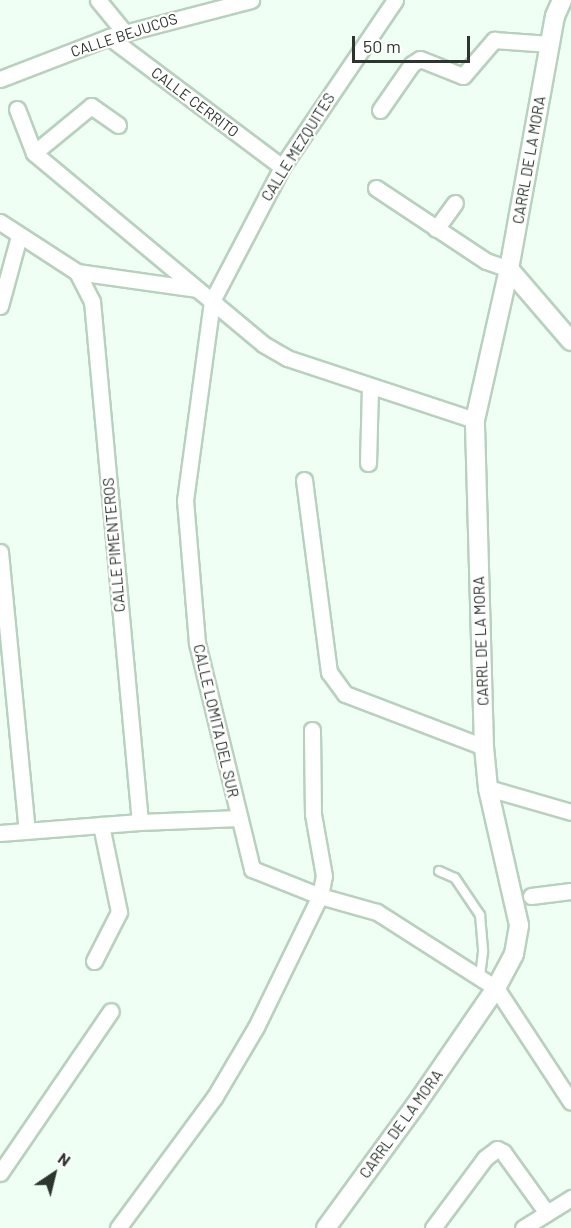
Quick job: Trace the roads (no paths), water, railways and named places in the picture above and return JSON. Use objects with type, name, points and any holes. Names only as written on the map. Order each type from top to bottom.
[{"type":"street","points":[[98,0],[124,33]]},
{"type":"street","name":"CALLE BEJUCOS","points":[[0,79],[188,7],[251,0]]},
{"type":"street","name":"CALLE MEZQUITES","points":[[212,301],[282,168],[395,0]]},
{"type":"street","name":"CARRL DE LA MORA","points":[[326,1228],[415,1107],[496,988],[514,954],[519,925],[488,788],[484,747],[475,420],[509,269],[555,16],[562,0]]},
{"type":"street","name":"CALLE CERRITO","points":[[109,37],[282,168]]},
{"type":"street","points":[[380,110],[412,64],[420,59],[463,76],[494,40],[550,44]]},
{"type":"street","points":[[34,153],[92,106],[118,124]]},
{"type":"street","points":[[17,109],[34,153],[263,344],[287,358],[475,420]]},
{"type":"street","points":[[376,188],[486,261],[509,269],[571,341]]},
{"type":"street","points":[[436,229],[454,203]]},
{"type":"street","points":[[0,222],[77,272],[196,289]]},
{"type":"street","points":[[0,306],[19,236]]},
{"type":"street","name":"CALLE PIMENTEROS","points":[[77,272],[92,302],[140,822]]},
{"type":"street","name":"CALLE LOMITA DEL SUR","points":[[212,301],[185,501],[197,643],[252,869],[320,896],[377,912],[496,988]]},
{"type":"street","points":[[368,463],[370,386]]},
{"type":"street","points":[[304,480],[329,672],[345,694],[484,747]]},
{"type":"street","points":[[0,552],[27,830]]},
{"type":"street","points":[[117,1228],[214,1098],[256,1027],[320,896],[324,876],[312,814],[312,730]]},
{"type":"street","points":[[488,788],[571,812]]},
{"type":"street","points":[[0,833],[140,822],[239,818]]},
{"type":"street","points":[[94,961],[119,912],[101,825]]},
{"type":"street","points":[[531,896],[571,891]]},
{"type":"street","points":[[496,988],[571,1102]]},
{"type":"street","points":[[0,1173],[111,1011]]},
{"type":"street","points":[[433,1228],[485,1158],[497,1149],[503,1152],[548,1213]]},
{"type":"street","points":[[523,1228],[571,1198]]},
{"type":"lane","points":[[439,871],[455,878],[480,915],[483,952],[480,978]]}]
